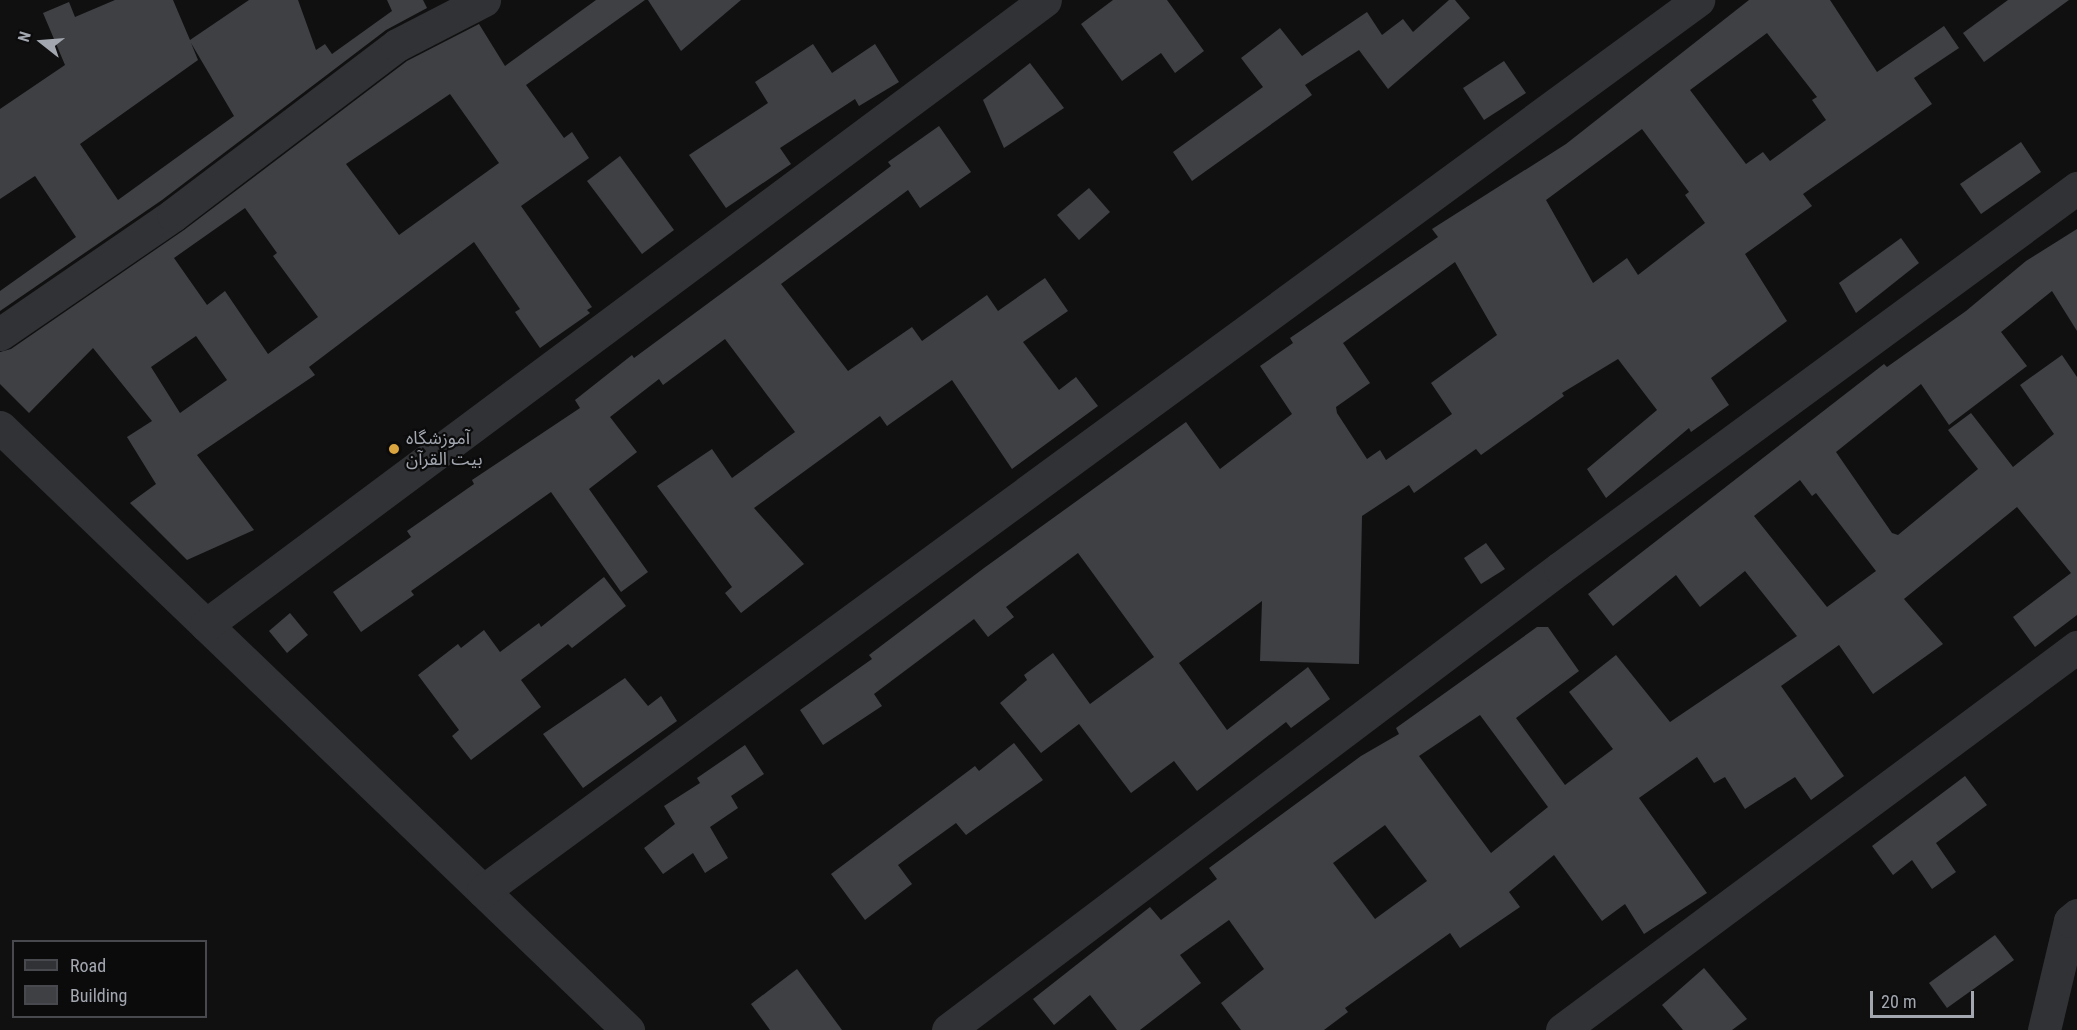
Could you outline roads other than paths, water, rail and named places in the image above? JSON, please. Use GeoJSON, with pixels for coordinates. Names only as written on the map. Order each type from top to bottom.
{"type":"FeatureCollection","features":[{"type":"Feature","properties":{"kind":"street"},"geometry":{"type":"LineString","coordinates":[[0,334],[172,215],[397,45],[484,0]]}},
{"type":"Feature","properties":{"kind":"street"},"geometry":{"type":"LineString","coordinates":[[206,625],[1045,0]]}},
{"type":"Feature","properties":{"kind":"street"},"geometry":{"type":"LineString","coordinates":[[483,891],[1698,0]]}},
{"type":"Feature","properties":{"kind":"street"},"geometry":{"type":"LineString","coordinates":[[948,1030],[1551,575],[2077,188]]}},
{"type":"Feature","properties":{"kind":"street"},"geometry":{"type":"LineString","coordinates":[[0,426],[628,1030]]}},
{"type":"Feature","properties":{"kind":"street"},"geometry":{"type":"LineString","coordinates":[[1562,1030],[2077,647]]}},
{"type":"Feature","properties":{"kind":"street"},"geometry":{"type":"LineString","coordinates":[[2044,1030],[2070,921],[2077,915]]}},
{"type":"Feature","properties":{"kind":"place","name":"آموزشگاه بیت القرآن"},"geometry":{"type":"Point","coordinates":[394,449]}}]}
